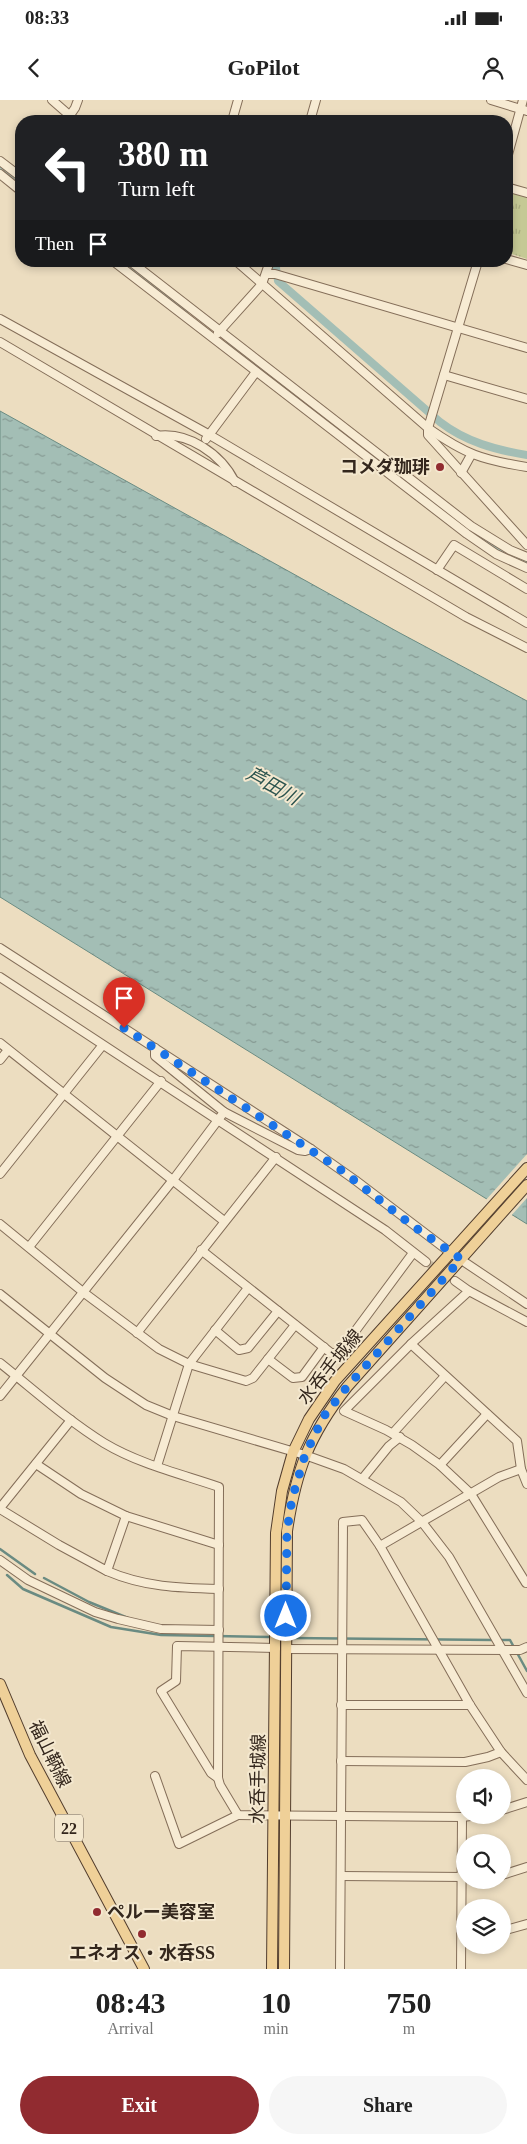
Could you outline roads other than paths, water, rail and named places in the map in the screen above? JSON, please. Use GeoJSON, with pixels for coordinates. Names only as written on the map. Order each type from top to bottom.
{"type":"FeatureCollection","features":[{"type":"Feature","properties":{"kind":"main road","name":"水呑手城線"},"geometry":{"type":"LineString","coordinates":[[284,1969],[285,1816],[281,1632],[276,1533],[282,1491],[293,1452],[309,1419],[335,1382],[527,1168]]}},
{"type":"Feature","properties":{"kind":"main road","name":"水呑手城線"},"geometry":{"type":"LineString","coordinates":[[281,1632],[287,1531],[292,1499],[305,1455],[324,1416],[347,1387],[527,1185]]}},
{"type":"Feature","properties":{"kind":"main road","name":"水呑手城線"},"geometry":{"type":"LineString","coordinates":[[272,1969],[274,1816],[281,1646]]}},
{"type":"Feature","properties":{"kind":"main road","name":"福山鞆線"},"geometry":{"type":"LineString","coordinates":[[0,1684],[30,1754],[144,1969]]}},
{"type":"Feature","properties":{"kind":"street"},"geometry":{"type":"LineString","coordinates":[[52,100],[66,115]]}},
{"type":"Feature","properties":{"kind":"street"},"geometry":{"type":"LineString","coordinates":[[73,115],[78,100]]}},
{"type":"Feature","properties":{"kind":"street"},"geometry":{"type":"LineString","coordinates":[[234,115],[238,100]]}},
{"type":"Feature","properties":{"kind":"street"},"geometry":{"type":"LineString","coordinates":[[312,115],[316,100]]}},
{"type":"Feature","properties":{"kind":"street"},"geometry":{"type":"LineString","coordinates":[[491,100],[524,110]]}},
{"type":"Feature","properties":{"kind":"street"},"geometry":{"type":"LineString","coordinates":[[513,142],[524,110],[523,100]]}},
{"type":"Feature","properties":{"kind":"street"},"geometry":{"type":"LineString","coordinates":[[0,161],[15,176]]}},
{"type":"Feature","properties":{"kind":"street"},"geometry":{"type":"LineString","coordinates":[[0,174],[15,177]]}},
{"type":"Feature","properties":{"kind":"street"},"geometry":{"type":"LineString","coordinates":[[513,189],[527,193]]}},
{"type":"Feature","properties":{"kind":"street"},"geometry":{"type":"LineString","coordinates":[[513,261],[527,265]]}},
{"type":"Feature","properties":{"kind":"street"},"geometry":{"type":"LineString","coordinates":[[121,267],[216,335],[471,526],[510,550],[527,557]]}},
{"type":"Feature","properties":{"kind":"street"},"geometry":{"type":"LineString","coordinates":[[137,267],[256,372],[467,534],[496,554],[527,568]]}},
{"type":"Feature","properties":{"kind":"street"},"geometry":{"type":"LineString","coordinates":[[243,267],[428,428],[471,455],[488,461],[527,468]]}},
{"type":"Feature","properties":{"kind":"street"},"geometry":{"type":"LineString","coordinates":[[216,335],[262,284],[269,267]]}},
{"type":"Feature","properties":{"kind":"street"},"geometry":{"type":"LineString","coordinates":[[476,267],[428,428],[428,436],[527,545]]}},
{"type":"Feature","properties":{"kind":"street"},"geometry":{"type":"LineString","coordinates":[[267,274],[275,274],[333,290],[527,348]]}},
{"type":"Feature","properties":{"kind":"street"},"geometry":{"type":"LineString","coordinates":[[0,319],[208,434],[527,623]]}},
{"type":"Feature","properties":{"kind":"street"},"geometry":{"type":"LineString","coordinates":[[0,342],[156,436],[466,617],[527,648]]}},
{"type":"Feature","properties":{"kind":"street"},"geometry":{"type":"LineString","coordinates":[[202,444],[256,372]]}},
{"type":"Feature","properties":{"kind":"street"},"geometry":{"type":"LineString","coordinates":[[444,375],[527,399]]}},
{"type":"Feature","properties":{"kind":"street"},"geometry":{"type":"LineString","coordinates":[[156,436],[165,434],[202,444],[231,474],[236,482]]}},
{"type":"Feature","properties":{"kind":"street"},"geometry":{"type":"LineString","coordinates":[[461,473],[471,455]]}},
{"type":"Feature","properties":{"kind":"street"},"geometry":{"type":"LineString","coordinates":[[437,570],[454,545],[527,589]]}},
{"type":"Feature","properties":{"kind":"street"},"geometry":{"type":"LineString","coordinates":[[509,640],[527,644]]}},
{"type":"Feature","properties":{"kind":"street"},"geometry":{"type":"LineString","coordinates":[[0,948],[356,1180],[413,1226],[527,1304]]}},
{"type":"Feature","properties":{"kind":"street"},"geometry":{"type":"LineString","coordinates":[[0,977],[102,1046],[161,1081],[386,1230],[412,1253],[426,1262]]}},
{"type":"Feature","properties":{"kind":"street"},"geometry":{"type":"LineString","coordinates":[[0,1043],[224,1221]]}},
{"type":"Feature","properties":{"kind":"street"},"geometry":{"type":"LineString","coordinates":[[0,1174],[102,1046]]}},
{"type":"Feature","properties":{"kind":"street"},"geometry":{"type":"LineString","coordinates":[[155,1048],[155,1056],[224,1112],[298,1150],[311,1150]]}},
{"type":"Feature","properties":{"kind":"street"},"geometry":{"type":"LineString","coordinates":[[0,1060],[8,1050]]}},
{"type":"Feature","properties":{"kind":"street"},"geometry":{"type":"LineString","coordinates":[[29,1247],[161,1081]]}},
{"type":"Feature","properties":{"kind":"street"},"geometry":{"type":"LineString","coordinates":[[0,1396],[224,1112]]}},
{"type":"Feature","properties":{"kind":"street"},"geometry":{"type":"LineString","coordinates":[[137,1332],[276,1157]]}},
{"type":"Feature","properties":{"kind":"street"},"geometry":{"type":"LineString","coordinates":[[0,1224],[83,1292],[159,1349],[189,1364],[246,1381],[253,1378],[295,1325]]}},
{"type":"Feature","properties":{"kind":"street"},"geometry":{"type":"LineString","coordinates":[[201,1250],[330,1353],[339,1353],[412,1253]]}},
{"type":"Feature","properties":{"kind":"street"},"geometry":{"type":"LineString","coordinates":[[455,1281],[527,1322]]}},
{"type":"Feature","properties":{"kind":"street"},"geometry":{"type":"LineString","coordinates":[[157,1466],[189,1364],[248,1288]]}},
{"type":"Feature","properties":{"kind":"street"},"geometry":{"type":"LineString","coordinates":[[469,1290],[411,1344],[344,1411],[397,1435],[440,1465],[471,1494],[527,1584]]}},
{"type":"Feature","properties":{"kind":"street"},"geometry":{"type":"LineString","coordinates":[[0,1294],[105,1378],[146,1405],[173,1416],[305,1455],[344,1469],[363,1478],[401,1502],[422,1522],[449,1557],[503,1648],[527,1693]]}},
{"type":"Feature","properties":{"kind":"street"},"geometry":{"type":"LineString","coordinates":[[215,1330],[240,1350],[248,1348],[278,1311]]}},
{"type":"Feature","properties":{"kind":"street"},"geometry":{"type":"LineString","coordinates":[[411,1344],[517,1441],[521,1469],[527,1484]]}},
{"type":"Feature","properties":{"kind":"street"},"geometry":{"type":"LineString","coordinates":[[268,1359],[293,1378],[302,1377],[324,1347]]}},
{"type":"Feature","properties":{"kind":"street"},"geometry":{"type":"LineString","coordinates":[[0,1363],[71,1420],[105,1443],[136,1459],[219,1487],[218,1778],[220,1785],[238,1815]]}},
{"type":"Feature","properties":{"kind":"street"},"geometry":{"type":"LineString","coordinates":[[363,1478],[445,1376]]}},
{"type":"Feature","properties":{"kind":"street"},"geometry":{"type":"LineString","coordinates":[[440,1465],[487,1414]]}},
{"type":"Feature","properties":{"kind":"street"},"geometry":{"type":"LineString","coordinates":[[71,1420],[0,1509],[59,1545],[124,1578],[171,1588],[219,1589]]}},
{"type":"Feature","properties":{"kind":"street"},"geometry":{"type":"LineString","coordinates":[[36,1464],[82,1494],[126,1516],[219,1545]]}},
{"type":"Feature","properties":{"kind":"street"},"geometry":{"type":"LineString","coordinates":[[380,1546],[499,1477],[521,1469]]}},
{"type":"Feature","properties":{"kind":"street"},"geometry":{"type":"LineString","coordinates":[[107,1571],[126,1516]]}},
{"type":"Feature","properties":{"kind":"street"},"geometry":{"type":"LineString","coordinates":[[340,1969],[343,1522],[362,1520],[380,1546],[470,1705],[501,1752],[527,1780]]}},
{"type":"Feature","properties":{"kind":"street"},"geometry":{"type":"LineString","coordinates":[[0,1560],[28,1580],[95,1612],[161,1629],[219,1631]]}},
{"type":"Feature","properties":{"kind":"street"},"geometry":{"type":"LineString","coordinates":[[218,1778],[211,1773],[161,1691],[176,1681],[177,1646],[219,1644],[281,1646],[342,1642],[435,1642],[524,1648]]}},
{"type":"Feature","properties":{"kind":"street"},"geometry":{"type":"LineString","coordinates":[[341,1705],[470,1705]]}},
{"type":"Feature","properties":{"kind":"street"},"geometry":{"type":"LineString","coordinates":[[341,1761],[465,1762],[501,1752]]}},
{"type":"Feature","properties":{"kind":"street"},"geometry":{"type":"LineString","coordinates":[[155,1776],[179,1844],[238,1815],[456,1817]]}},
{"type":"Feature","properties":{"kind":"street"},"geometry":{"type":"LineString","coordinates":[[511,1807],[527,1802]]}},
{"type":"Feature","properties":{"kind":"street"},"geometry":{"type":"LineString","coordinates":[[511,1871],[527,1867]]}},
{"type":"Feature","properties":{"kind":"street"},"geometry":{"type":"LineString","coordinates":[[341,1876],[456,1877]]}},
{"type":"Feature","properties":{"kind":"street"},"geometry":{"type":"LineString","coordinates":[[511,1928],[527,1924]]}},
{"type":"Feature","properties":{"kind":"street"},"geometry":{"type":"LineString","coordinates":[[461,1969],[462,1954]]}},
{"type":"Feature","properties":{"kind":"water","name":"芦田川"},"geometry":{"type":"Polygon","coordinates":[[[0,411],[398,632],[527,701],[527,1224],[0,897],[0,411]]]}},
{"type":"Feature","properties":{"kind":"waterway"},"geometry":{"type":"LineString","coordinates":[[0,168],[15,179]]}},
{"type":"Feature","properties":{"kind":"waterway"},"geometry":{"type":"LineString","coordinates":[[128,267],[184,311]]}},
{"type":"Feature","properties":{"kind":"waterway"},"geometry":{"type":"LineString","coordinates":[[276,267],[278,281],[440,422],[471,440],[504,451],[527,455]]}},
{"type":"Feature","properties":{"kind":"waterway"},"geometry":{"type":"LineString","coordinates":[[228,345],[437,506]]}},
{"type":"Feature","properties":{"kind":"waterway"},"geometry":{"type":"LineString","coordinates":[[448,515],[497,550],[527,564]]}},
{"type":"Feature","properties":{"kind":"waterway"},"geometry":{"type":"LineString","coordinates":[[0,1549],[35,1574]]}},
{"type":"Feature","properties":{"kind":"waterway"},"geometry":{"type":"LineString","coordinates":[[7,1575],[23,1589],[111,1627],[161,1635],[272,1637]]}},
{"type":"Feature","properties":{"kind":"waterway"},"geometry":{"type":"LineString","coordinates":[[44,1578],[89,1602],[128,1618]]}},
{"type":"Feature","properties":{"kind":"waterway"},"geometry":{"type":"LineString","coordinates":[[290,1638],[494,1640]]}},
{"type":"Feature","properties":{"kind":"waterway"},"geometry":{"type":"LineString","coordinates":[[500,1640],[510,1640],[527,1671]]}},
{"type":"Feature","properties":{"kind":"tunnel"},"geometry":{"type":"LineString","coordinates":[[426,1262],[455,1281]]}},
{"type":"Feature","properties":{"kind":"place","name":"コメダ珈琲"},"geometry":{"type":"Point","coordinates":[440,467]}},
{"type":"Feature","properties":{"kind":"place","name":"ペルー美容室"},"geometry":{"type":"Point","coordinates":[97,1912]}},
{"type":"Feature","properties":{"kind":"place","name":"エネオス・水呑SS"},"geometry":{"type":"Point","coordinates":[142,1934]}}]}
